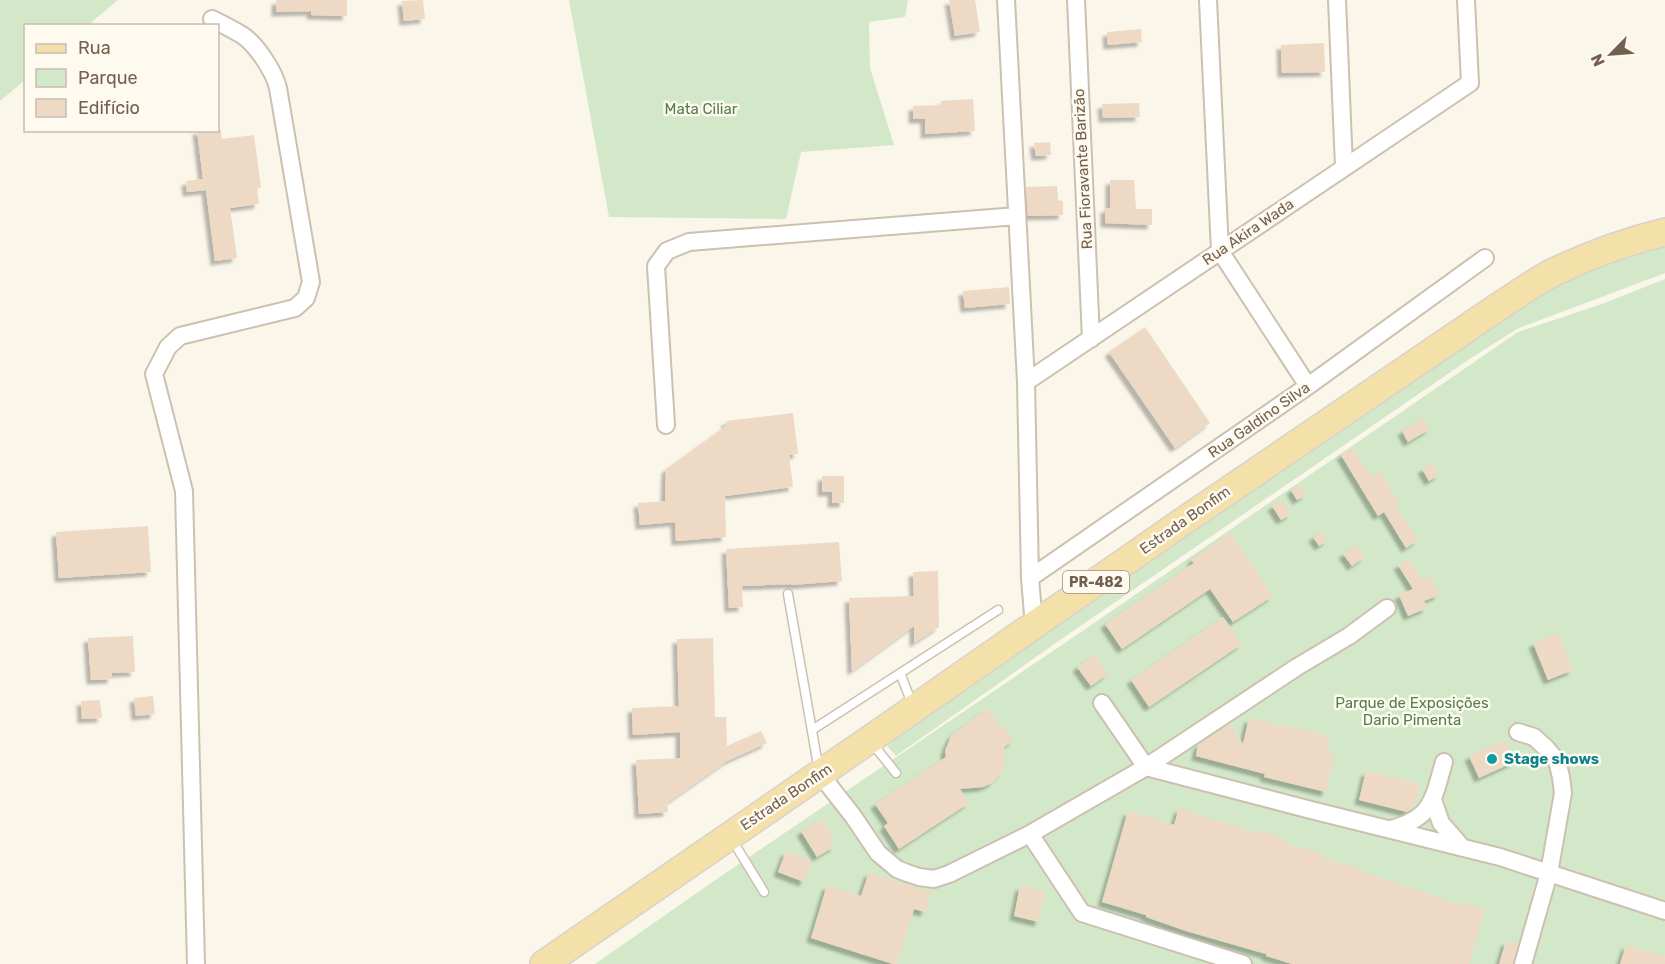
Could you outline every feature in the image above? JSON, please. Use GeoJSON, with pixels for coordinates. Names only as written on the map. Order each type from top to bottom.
{"type":"FeatureCollection","features":[{"type":"Feature","properties":{"kind":"main road","name":"Estrada Bonfim"},"geometry":{"type":"LineString","coordinates":[[544,964],[1301,440],[1530,286],[1603,250],[1665,232]]}},
{"type":"Feature","properties":{"kind":"street"},"geometry":{"type":"LineString","coordinates":[[1006,0],[1026,382],[1030,578],[1034,626]]}},
{"type":"Feature","properties":{"kind":"street","name":"Rua Fioravante Barizão"},"geometry":{"type":"LineString","coordinates":[[1076,0],[1091,339]]}},
{"type":"Feature","properties":{"kind":"street"},"geometry":{"type":"LineString","coordinates":[[1208,0],[1220,252],[1308,386]]}},
{"type":"Feature","properties":{"kind":"street"},"geometry":{"type":"LineString","coordinates":[[1336,0],[1344,167]]}},
{"type":"Feature","properties":{"kind":"street","name":"Rua Akira Wada"},"geometry":{"type":"LineString","coordinates":[[1026,382],[1470,82],[1466,0]]}},
{"type":"Feature","properties":{"kind":"street"},"geometry":{"type":"LineString","coordinates":[[196,964],[184,491],[154,374],[168,347],[180,336],[295,308],[306,298],[311,282],[275,76],[243,35],[212,19]]}},
{"type":"Feature","properties":{"kind":"street"},"geometry":{"type":"LineString","coordinates":[[666,424],[656,266],[667,251],[689,242],[1017,216]]}},
{"type":"Feature","properties":{"kind":"street","name":"Rua Galdino Silva"},"geometry":{"type":"LineString","coordinates":[[1030,578],[1308,386],[1485,258]]}},
{"type":"Feature","properties":{"kind":"street"},"geometry":{"type":"LineString","coordinates":[[820,774],[878,853],[897,869],[919,878],[934,879],[949,874],[1030,834],[1146,767],[1362,628],[1387,609]]}},
{"type":"Feature","properties":{"kind":"street"},"geometry":{"type":"LineString","coordinates":[[1102,703],[1146,767],[1500,857],[1665,911]]}},
{"type":"Feature","properties":{"kind":"street"},"geometry":{"type":"LineString","coordinates":[[1518,732],[1534,737],[1557,761],[1562,777],[1563,793],[1549,873],[1523,964]]}},
{"type":"Feature","properties":{"kind":"street"},"geometry":{"type":"LineString","coordinates":[[1390,830],[1407,825],[1421,817],[1433,800],[1444,762]]}},
{"type":"Feature","properties":{"kind":"street"},"geometry":{"type":"LineString","coordinates":[[1433,800],[1441,823],[1462,848]]}},
{"type":"Feature","properties":{"kind":"street"},"geometry":{"type":"LineString","coordinates":[[1030,834],[1082,914],[1243,964]]}},
{"type":"Feature","properties":{"kind":"lane"},"geometry":{"type":"LineString","coordinates":[[788,594],[820,774]]}},
{"type":"Feature","properties":{"kind":"lane"},"geometry":{"type":"LineString","coordinates":[[812,730],[998,610]]}},
{"type":"Feature","properties":{"kind":"lane"},"geometry":{"type":"LineString","coordinates":[[900,673],[914,710]]}},
{"type":"Feature","properties":{"kind":"lane"},"geometry":{"type":"LineString","coordinates":[[870,740],[896,773]]}},
{"type":"Feature","properties":{"kind":"lane"},"geometry":{"type":"LineString","coordinates":[[730,835],[764,892]]}},
{"type":"Feature","properties":{"kind":"green space"},"geometry":{"type":"Polygon","coordinates":[[[0,0],[118,0],[89,24],[24,24],[24,81],[0,101],[0,0]]]}},
{"type":"Feature","properties":{"kind":"green space","name":"Mata Ciliar"},"geometry":{"type":"Polygon","coordinates":[[[569,0],[908,0],[905,17],[869,22],[870,68],[894,145],[801,152],[786,219],[609,217],[569,0]]]}},
{"type":"Feature","properties":{"kind":"green space"},"geometry":{"type":"Polygon","coordinates":[[[1665,239],[1665,273],[1517,329],[1471,358],[1060,640],[896,756],[887,746],[906,730],[907,725],[1556,279],[1665,239]]]}},
{"type":"Feature","properties":{"kind":"green space","name":"Parque de Exposições Dario Pimenta"},"geometry":{"type":"Polygon","coordinates":[[[1665,279],[1665,964],[595,964],[1518,332],[1602,304],[1665,279]]]}},
{"type":"Feature","properties":{"kind":"building"},"geometry":{"type":"Polygon","coordinates":[[[276,0],[347,0],[347,16],[311,15],[311,11],[276,12],[276,0]]]}},
{"type":"Feature","properties":{"kind":"building"},"geometry":{"type":"Polygon","coordinates":[[[423,0],[425,19],[404,21],[402,1],[423,0]]]}},
{"type":"Feature","properties":{"kind":"building"},"geometry":{"type":"Polygon","coordinates":[[[949,0],[975,0],[980,32],[955,36],[949,0]]]}},
{"type":"Feature","properties":{"kind":"building"},"geometry":{"type":"Polygon","coordinates":[[[1141,29],[1142,42],[1108,45],[1107,32],[1141,29]]]}},
{"type":"Feature","properties":{"kind":"building"},"geometry":{"type":"Polygon","coordinates":[[[1324,43],[1325,72],[1282,73],[1281,45],[1324,43]]]}},
{"type":"Feature","properties":{"kind":"building"},"geometry":{"type":"Polygon","coordinates":[[[973,99],[975,131],[925,134],[925,119],[913,119],[913,106],[941,105],[941,101],[973,99]]]}},
{"type":"Feature","properties":{"kind":"building"},"geometry":{"type":"Polygon","coordinates":[[[1139,103],[1140,117],[1103,118],[1102,104],[1139,103]]]}},
{"type":"Feature","properties":{"kind":"building"},"geometry":{"type":"Polygon","coordinates":[[[221,130],[222,139],[254,135],[261,188],[257,188],[259,204],[230,208],[237,258],[215,261],[206,190],[187,192],[186,181],[203,179],[197,132],[219,132],[221,130]]]}},
{"type":"Feature","properties":{"kind":"building"},"geometry":{"type":"Polygon","coordinates":[[[1050,142],[1051,155],[1036,156],[1034,143],[1050,142]]]}},
{"type":"Feature","properties":{"kind":"building"},"geometry":{"type":"Polygon","coordinates":[[[1110,180],[1134,180],[1136,209],[1152,209],[1152,225],[1105,223],[1105,208],[1110,208],[1110,180]]]}},
{"type":"Feature","properties":{"kind":"building"},"geometry":{"type":"Polygon","coordinates":[[[1057,186],[1058,200],[1063,201],[1063,215],[1028,216],[1026,187],[1057,186]]]}},
{"type":"Feature","properties":{"kind":"building"},"geometry":{"type":"Polygon","coordinates":[[[1009,287],[1010,304],[965,308],[963,291],[1009,287]]]}},
{"type":"Feature","properties":{"kind":"building"},"geometry":{"type":"Polygon","coordinates":[[[1145,327],[1210,423],[1175,448],[1109,352],[1145,327]]]}},
{"type":"Feature","properties":{"kind":"building"},"geometry":{"type":"Polygon","coordinates":[[[793,413],[798,454],[789,455],[793,487],[725,496],[726,537],[676,541],[675,522],[640,525],[638,503],[665,501],[666,469],[726,426],[726,421],[793,413]]]}},
{"type":"Feature","properties":{"kind":"building"},"geometry":{"type":"Polygon","coordinates":[[[1423,418],[1430,429],[1408,442],[1402,431],[1423,418]]]}},
{"type":"Feature","properties":{"kind":"building"},"geometry":{"type":"Polygon","coordinates":[[[1352,448],[1372,477],[1380,472],[1399,503],[1395,505],[1418,540],[1406,548],[1384,512],[1378,516],[1341,455],[1352,448]]]}},
{"type":"Feature","properties":{"kind":"building"},"geometry":{"type":"Polygon","coordinates":[[[1433,463],[1439,475],[1429,481],[1422,469],[1433,463]]]}},
{"type":"Feature","properties":{"kind":"building"},"geometry":{"type":"Polygon","coordinates":[[[822,476],[844,476],[844,503],[832,503],[832,492],[822,492],[822,476]]]}},
{"type":"Feature","properties":{"kind":"building"},"geometry":{"type":"Polygon","coordinates":[[[1300,484],[1306,495],[1297,500],[1291,490],[1300,484]]]}},
{"type":"Feature","properties":{"kind":"building"},"geometry":{"type":"Polygon","coordinates":[[[1282,500],[1291,514],[1281,520],[1272,506],[1282,500]]]}},
{"type":"Feature","properties":{"kind":"building"},"geometry":{"type":"Polygon","coordinates":[[[148,526],[151,572],[59,578],[56,532],[148,526]]]}},
{"type":"Feature","properties":{"kind":"building"},"geometry":{"type":"Polygon","coordinates":[[[1322,531],[1328,540],[1319,546],[1313,537],[1322,531]]]}},
{"type":"Feature","properties":{"kind":"building"},"geometry":{"type":"Polygon","coordinates":[[[1231,533],[1273,596],[1233,622],[1210,589],[1122,649],[1105,624],[1194,563],[1191,560],[1231,533]]]}},
{"type":"Feature","properties":{"kind":"building"},"geometry":{"type":"Polygon","coordinates":[[[839,542],[842,581],[742,586],[743,607],[729,608],[726,549],[839,542]]]}},
{"type":"Feature","properties":{"kind":"building"},"geometry":{"type":"Polygon","coordinates":[[[1357,545],[1365,557],[1352,566],[1343,554],[1357,545]]]}},
{"type":"Feature","properties":{"kind":"building"},"geometry":{"type":"Polygon","coordinates":[[[1409,559],[1422,580],[1431,576],[1439,595],[1424,601],[1427,608],[1408,616],[1399,595],[1413,589],[1398,565],[1409,559]]]}},
{"type":"Feature","properties":{"kind":"building"},"geometry":{"type":"Polygon","coordinates":[[[938,571],[939,627],[914,643],[914,626],[852,671],[849,598],[914,596],[913,572],[938,571]]]}},
{"type":"Feature","properties":{"kind":"building"},"geometry":{"type":"Polygon","coordinates":[[[1223,617],[1242,644],[1149,707],[1131,680],[1223,617]]]}},
{"type":"Feature","properties":{"kind":"building"},"geometry":{"type":"Polygon","coordinates":[[[1558,633],[1573,670],[1548,680],[1533,643],[1558,633]]]}},
{"type":"Feature","properties":{"kind":"building"},"geometry":{"type":"Polygon","coordinates":[[[133,636],[135,672],[112,673],[112,679],[91,680],[88,638],[133,636]]]}},
{"type":"Feature","properties":{"kind":"building"},"geometry":{"type":"Polygon","coordinates":[[[713,638],[715,717],[726,717],[727,746],[761,731],[767,743],[727,761],[667,803],[668,812],[639,814],[636,760],[680,758],[680,732],[633,735],[632,708],[679,706],[677,639],[713,638]]]}},
{"type":"Feature","properties":{"kind":"building"},"geometry":{"type":"Polygon","coordinates":[[[1095,654],[1108,674],[1091,686],[1077,667],[1095,654]]]}},
{"type":"Feature","properties":{"kind":"building"},"geometry":{"type":"Polygon","coordinates":[[[153,696],[155,714],[136,716],[134,698],[153,696]]]}},
{"type":"Feature","properties":{"kind":"building"},"geometry":{"type":"Polygon","coordinates":[[[100,700],[102,718],[82,719],[81,701],[100,700]]]}},
{"type":"Feature","properties":{"kind":"building"},"geometry":{"type":"Polygon","coordinates":[[[988,708],[1001,728],[1004,726],[1014,740],[1004,747],[1005,763],[1002,771],[992,783],[983,787],[960,789],[969,803],[899,849],[884,826],[888,823],[875,804],[946,757],[945,751],[951,736],[988,708]]]}},
{"type":"Feature","properties":{"kind":"building"},"geometry":{"type":"Polygon","coordinates":[[[1249,718],[1330,736],[1327,752],[1334,754],[1326,792],[1264,777],[1265,774],[1196,756],[1198,745],[1230,724],[1243,744],[1249,718]]]}},
{"type":"Feature","properties":{"kind":"building","name":"Stage shows"},"geometry":{"type":"Polygon","coordinates":[[[1505,740],[1514,762],[1479,778],[1469,756],[1505,740]]]}},
{"type":"Feature","properties":{"kind":"building"},"geometry":{"type":"Polygon","coordinates":[[[1366,771],[1420,784],[1414,806],[1407,812],[1359,800],[1366,771]]]}},
{"type":"Feature","properties":{"kind":"building"},"geometry":{"type":"Polygon","coordinates":[[[1179,808],[1257,833],[1258,830],[1284,838],[1283,842],[1324,854],[1323,858],[1364,870],[1363,872],[1460,905],[1461,902],[1485,909],[1469,964],[1292,964],[1102,902],[1128,811],[1174,825],[1179,808]]]}},
{"type":"Feature","properties":{"kind":"building"},"geometry":{"type":"Polygon","coordinates":[[[822,819],[833,836],[829,838],[835,846],[817,857],[801,831],[822,819]]]}},
{"type":"Feature","properties":{"kind":"building"},"geometry":{"type":"Polygon","coordinates":[[[786,851],[811,861],[804,882],[778,872],[786,851]]]}},
{"type":"Feature","properties":{"kind":"building"},"geometry":{"type":"Polygon","coordinates":[[[869,872],[931,893],[925,912],[914,909],[897,964],[811,938],[827,885],[861,896],[869,872]]]}},
{"type":"Feature","properties":{"kind":"building"},"geometry":{"type":"Polygon","coordinates":[[[1020,886],[1045,891],[1039,922],[1014,916],[1020,886]]]}},
{"type":"Feature","properties":{"kind":"building"},"geometry":{"type":"Polygon","coordinates":[[[1506,941],[1518,944],[1513,964],[1499,964],[1506,941]]]}},
{"type":"Feature","properties":{"kind":"building"},"geometry":{"type":"Polygon","coordinates":[[[1626,945],[1665,957],[1665,964],[1620,964],[1626,945]]]}},
{"type":"Feature","properties":{"kind":"place","name":"Stage shows"},"geometry":{"type":"Point","coordinates":[1492,759]}}]}
